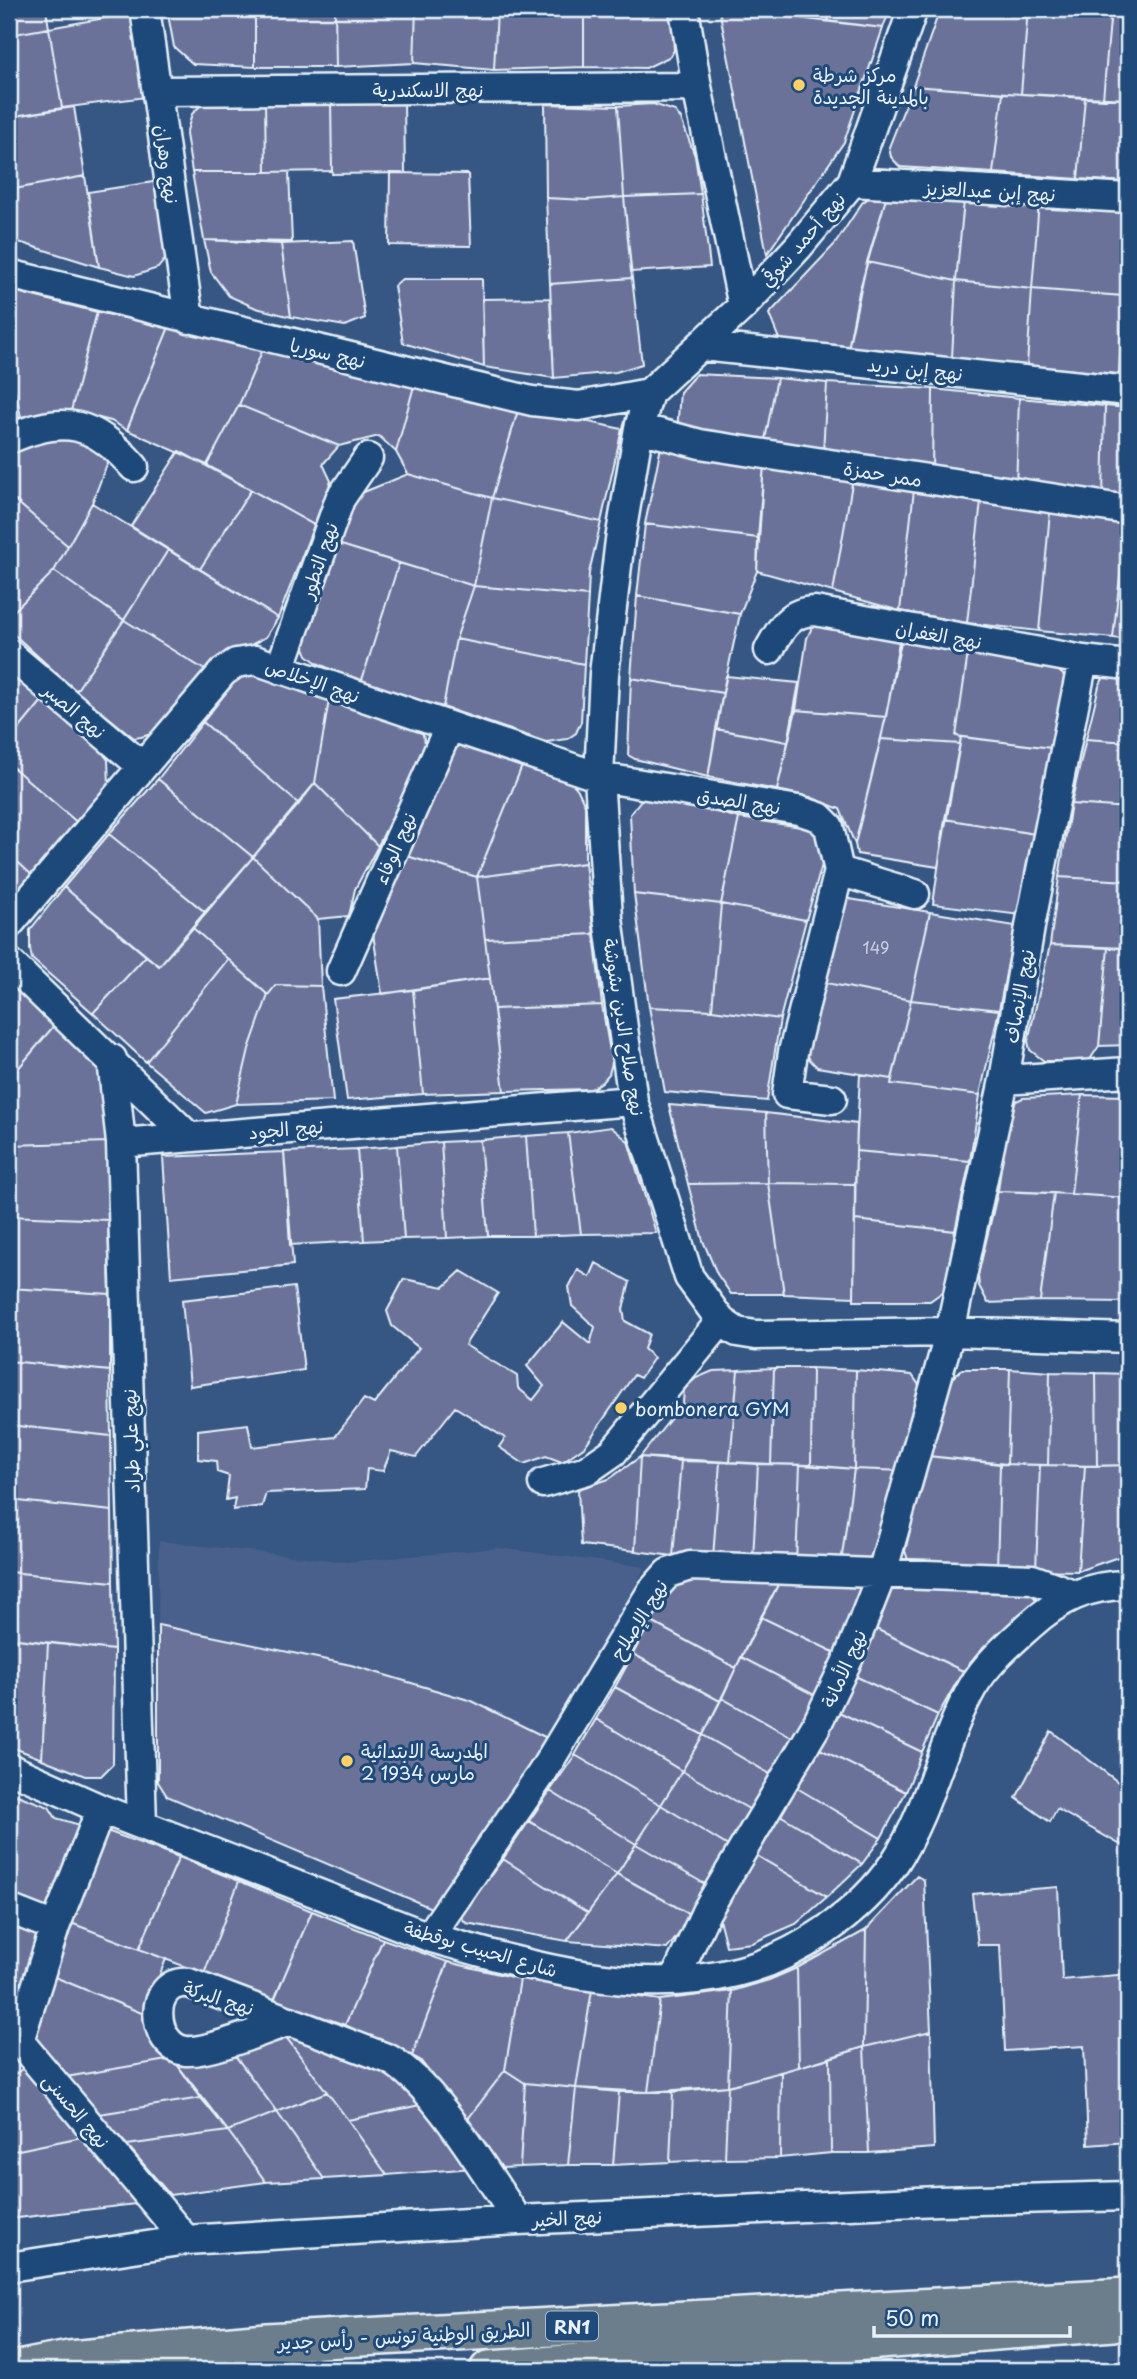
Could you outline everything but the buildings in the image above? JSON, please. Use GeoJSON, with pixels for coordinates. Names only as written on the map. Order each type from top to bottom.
{"type":"FeatureCollection","features":[{"type":"Feature","properties":{"kind":"main road","name":"الطريق الوطنية تونس - رأس جدير"},"geometry":{"type":"LineString","coordinates":[[17,2370],[69,2360],[266,2342],[1128,2297]]}},
{"type":"Feature","properties":{"kind":"main road","name":"الطريق الوطنية تونس - رأس جدير"},"geometry":{"type":"LineString","coordinates":[[489,2370],[1128,2321]]}},
{"type":"Feature","properties":{"kind":"street","name":"نهج وهران"},"geometry":{"type":"LineString","coordinates":[[145,9],[189,320]]}},
{"type":"Feature","properties":{"kind":"street"},"geometry":{"type":"LineString","coordinates":[[684,9],[697,88],[743,306]]}},
{"type":"Feature","properties":{"kind":"street","name":"نهج أحمد شوقي"},"geometry":{"type":"LineString","coordinates":[[649,393],[743,306],[798,247],[852,182],[912,9]]}},
{"type":"Feature","properties":{"kind":"street","name":"نهج الاسكندرية"},"geometry":{"type":"LineString","coordinates":[[158,91],[697,88]]}},
{"type":"Feature","properties":{"kind":"street","name":"نهج إبن عبدالعزيز"},"geometry":{"type":"LineString","coordinates":[[852,182],[1128,198]]}},
{"type":"Feature","properties":{"kind":"street","name":"نهج سوريا"},"geometry":{"type":"LineString","coordinates":[[9,274],[189,320],[532,401],[579,405],[649,393]]}},
{"type":"Feature","properties":{"kind":"street","name":"نهج إبن دريد"},"geometry":{"type":"LineString","coordinates":[[702,346],[1128,391]]}},
{"type":"Feature","properties":{"kind":"street","name":"نهج صلاح الدين بشوشة"},"geometry":{"type":"LineString","coordinates":[[649,393],[639,428],[610,606],[599,777],[608,918],[634,1101],[690,1277],[721,1321]]}},
{"type":"Feature","properties":{"kind":"street"},"geometry":{"type":"LineString","coordinates":[[9,439],[55,425],[88,429],[112,443],[134,467]]}},
{"type":"Feature","properties":{"kind":"street","name":"ممر حمزة"},"geometry":{"type":"LineString","coordinates":[[639,428],[700,444],[1128,510]]}},
{"type":"Feature","properties":{"kind":"street","name":"نهج التطور"},"geometry":{"type":"LineString","coordinates":[[280,668],[340,499],[368,458]]}},
{"type":"Feature","properties":{"kind":"street","name":"نهج الغفران"},"geometry":{"type":"LineString","coordinates":[[769,650],[789,620],[802,612],[815,611],[1083,660],[1128,665]]}},
{"type":"Feature","properties":{"kind":"street","name":"نهج الصبر"},"geometry":{"type":"LineString","coordinates":[[9,654],[142,766]]}},
{"type":"Feature","properties":{"kind":"street","name":"نهج الإخلاص"},"geometry":{"type":"LineString","coordinates":[[9,924],[229,666],[249,659],[599,777]]}},
{"type":"Feature","properties":{"kind":"street","name":"نهج الإنصاف"},"geometry":{"type":"LineString","coordinates":[[950,1332],[1004,1080],[1031,921],[1083,660]]}},
{"type":"Feature","properties":{"kind":"street","name":"نهج الوفاء"},"geometry":{"type":"LineString","coordinates":[[341,971],[449,727]]}},
{"type":"Feature","properties":{"kind":"street","name":"نهج الصدق"},"geometry":{"type":"LineString","coordinates":[[599,777],[812,814],[825,822],[832,834],[839,871],[793,1052],[787,1094],[832,1099]]}},
{"type":"Feature","properties":{"kind":"street"},"geometry":{"type":"LineString","coordinates":[[839,871],[915,894]]}},
{"type":"Feature","properties":{"kind":"street"},"geometry":{"type":"LineString","coordinates":[[9,962],[189,1136]]}},
{"type":"Feature","properties":{"kind":"street","name":"نهج علي طراد"},"geometry":{"type":"LineString","coordinates":[[112,1059],[121,1143],[142,1824]]}},
{"type":"Feature","properties":{"kind":"street"},"geometry":{"type":"LineString","coordinates":[[1004,1080],[1128,1072]]}},
{"type":"Feature","properties":{"kind":"street","name":"نهج الجود"},"geometry":{"type":"LineString","coordinates":[[121,1143],[634,1101]]}},
{"type":"Feature","properties":{"kind":"street"},"geometry":{"type":"LineString","coordinates":[[543,1483],[587,1470],[612,1452],[721,1321],[737,1332],[774,1336],[950,1332],[1128,1338]]}},
{"type":"Feature","properties":{"kind":"street","name":"نهج الأمانة"},"geometry":{"type":"LineString","coordinates":[[675,1979],[706,1912],[778,1793],[834,1691],[882,1573],[950,1332]]}},
{"type":"Feature","properties":{"kind":"street","name":"نهج الإصلاح"},"geometry":{"type":"LineString","coordinates":[[429,1937],[493,1848],[585,1706],[652,1591],[668,1573],[690,1566],[1032,1579],[1073,1594]]}},
{"type":"Feature","properties":{"kind":"street","name":"شارع الحبيب بوقطفة"},"geometry":{"type":"LineString","coordinates":[[9,1768],[101,1809],[429,1937],[565,1972],[637,1980],[736,1973],[765,1962],[835,1922],[873,1889],[895,1863],[972,1689],[989,1665],[1014,1639],[1040,1616],[1073,1594],[1095,1587],[1128,1585]]}},
{"type":"Feature","properties":{"kind":"street","name":"نهج الحسنى"},"geometry":{"type":"LineString","coordinates":[[101,1809],[55,1927],[14,2052],[186,2240]]}},
{"type":"Feature","properties":{"kind":"street"},"geometry":{"type":"LineString","coordinates":[[9,1909],[55,1927]]}},
{"type":"Feature","properties":{"kind":"street"},"geometry":{"type":"LineString","coordinates":[[290,2021],[389,2059],[413,2074],[518,2220]]}},
{"type":"Feature","properties":{"kind":"street","name":"نهج الخير"},"geometry":{"type":"LineString","coordinates":[[9,2267],[186,2240],[518,2220],[939,2201],[1128,2196]]}},
{"type":"Feature","properties":{"kind":"shaded area"},"geometry":{"type":"Polygon","coordinates":[[[159,1541],[348,1562],[498,1548],[645,1567],[551,1740],[472,1701],[351,1665],[158,1625],[159,1541]]]}},
{"type":"Feature","properties":{"kind":"place","name":"مركز شرطة بالمدينة الجديدة"},"geometry":{"type":"Point","coordinates":[799,85]}},
{"type":"Feature","properties":{"kind":"place","name":"bombonera GYM"},"geometry":{"type":"Point","coordinates":[621,1408]}},
{"type":"Feature","properties":{"kind":"place","name":"المدرسة الابتدائية 2 مارس 1934"},"geometry":{"type":"Point","coordinates":[347,1761]}}]}
